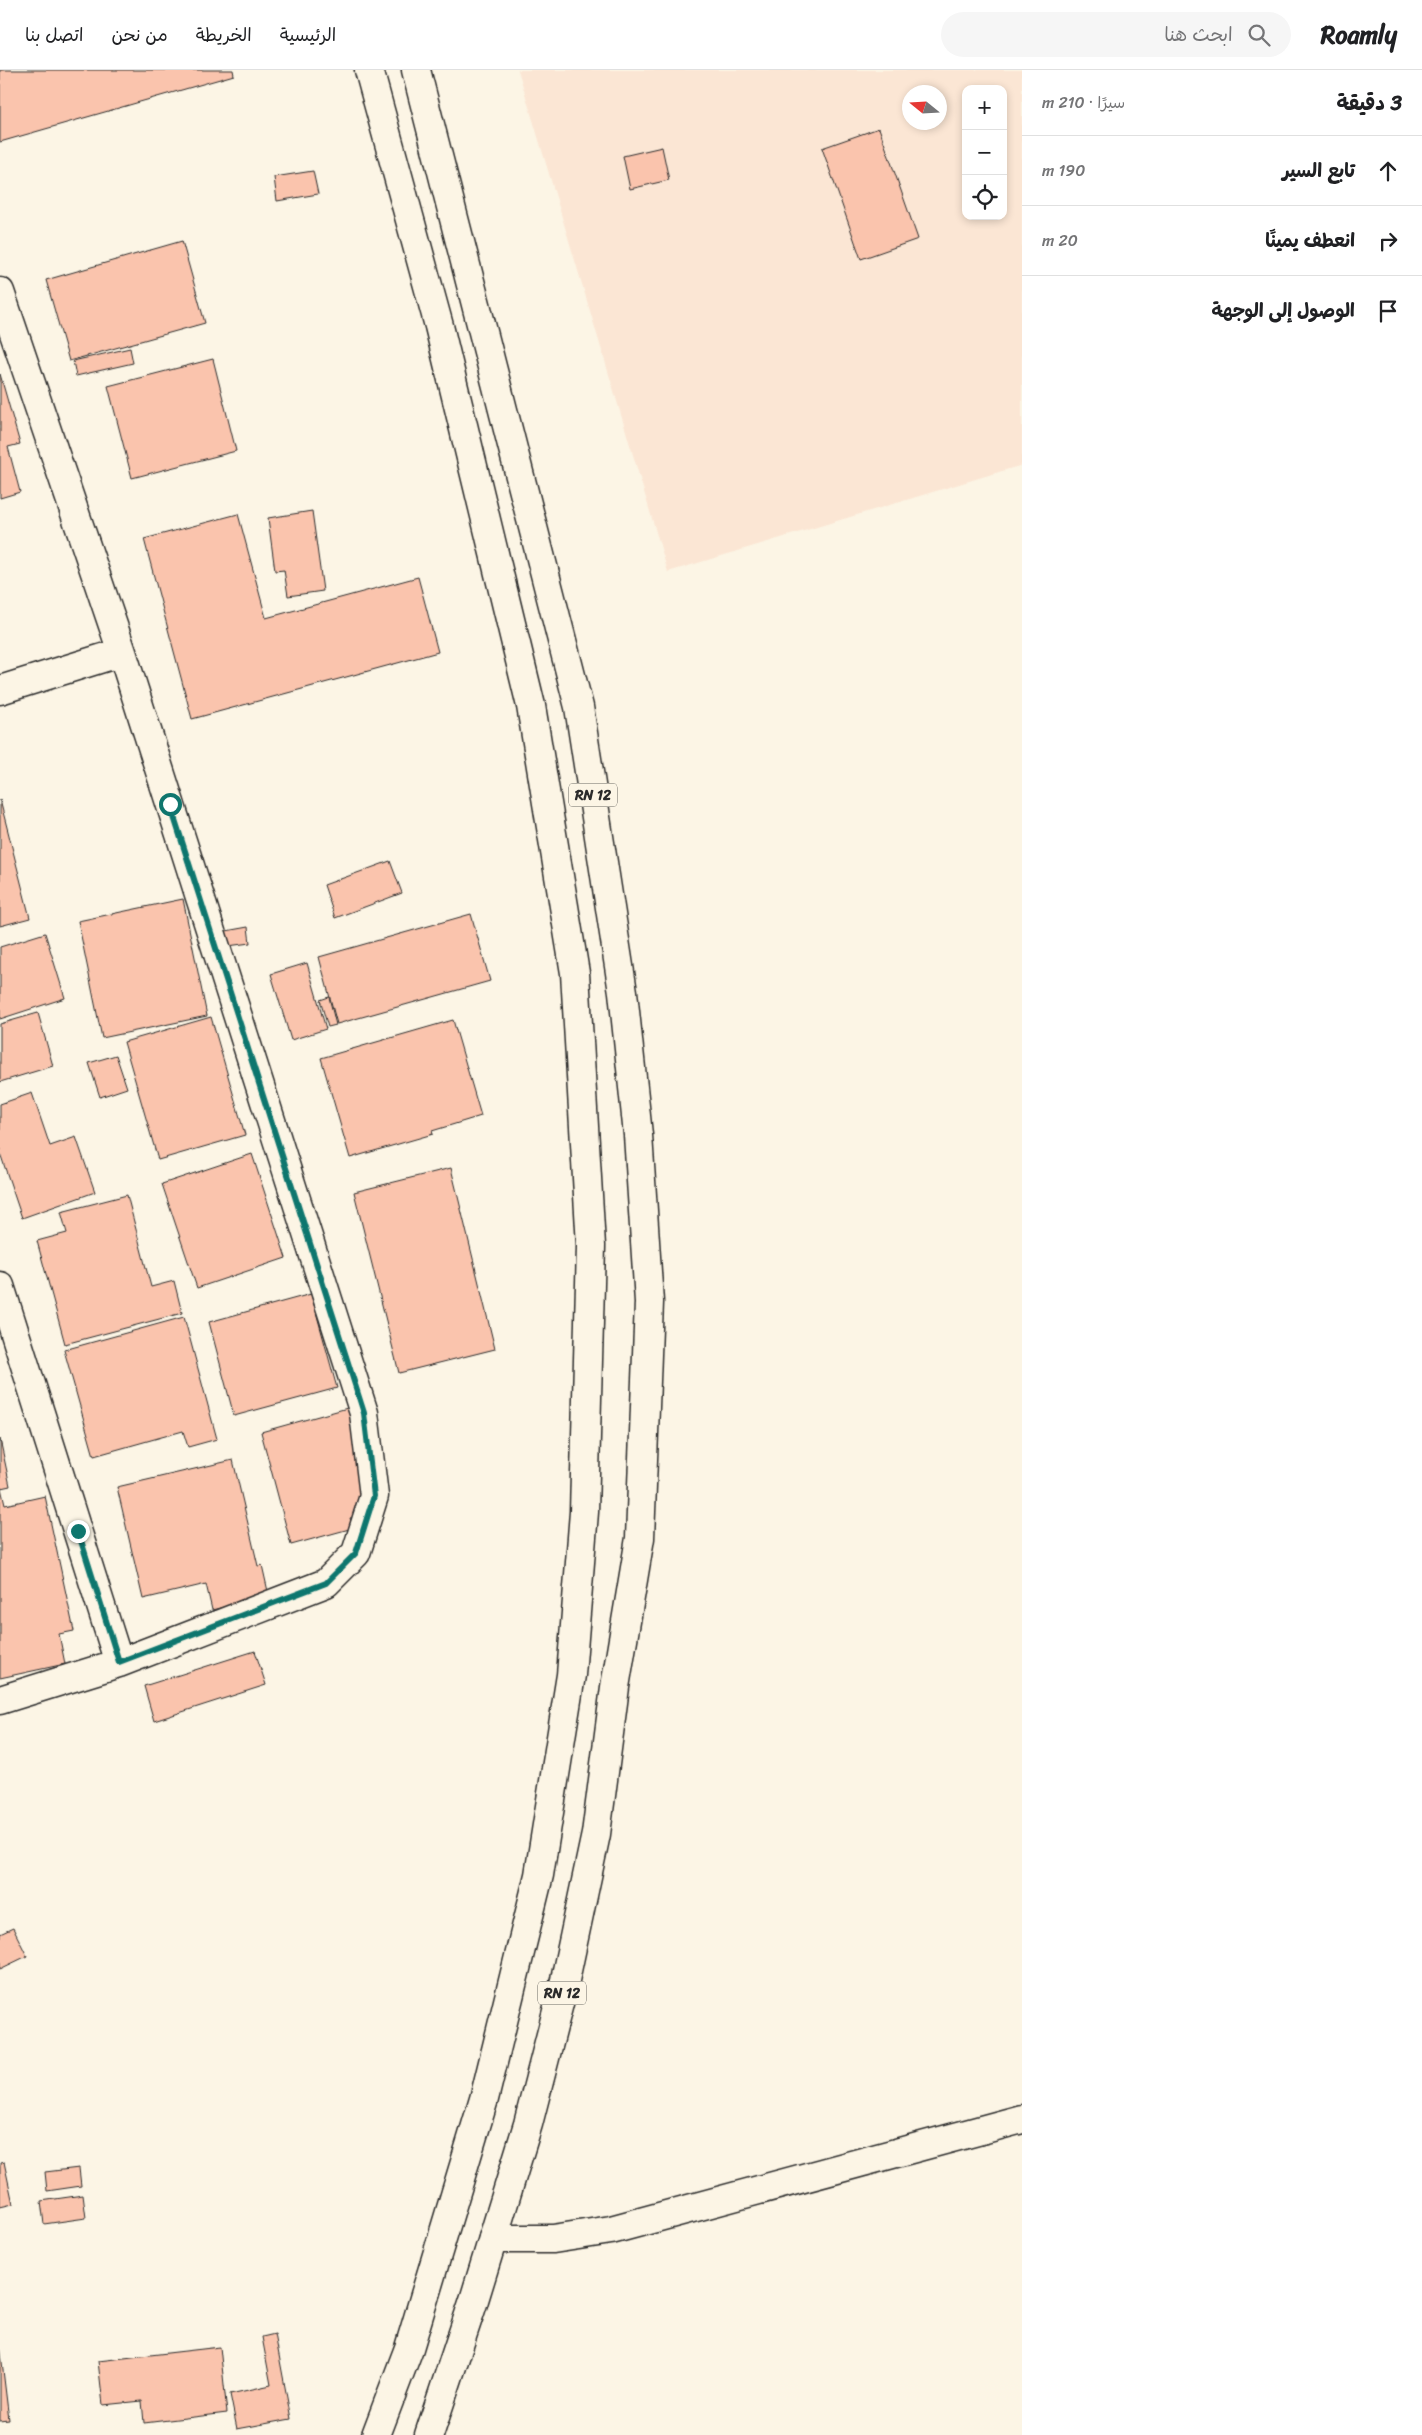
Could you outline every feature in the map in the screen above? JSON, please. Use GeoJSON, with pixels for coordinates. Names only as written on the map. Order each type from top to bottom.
{"type":"FeatureCollection","features":[{"type":"Feature","properties":{"kind":"main road"},"geometry":{"type":"LineString","coordinates":[[369,70],[440,326],[531,706],[575,973],[591,1246],[584,1512],[571,1675],[539,1875],[484,2099],[409,2348],[376,2435]]}},
{"type":"Feature","properties":{"kind":"main road","name":"RN 12"},"geometry":{"type":"LineString","coordinates":[[416,70],[579,707],[622,992],[638,1136],[649,1302],[640,1538],[616,1687],[596,1834],[565,1980],[528,2124],[493,2239],[429,2435]]}},
{"type":"Feature","properties":{"kind":"main road"},"geometry":{"type":"LineString","coordinates":[[0,292],[122,652],[364,1413],[374,1496],[356,1553],[326,1583],[119,1662],[0,1700]]}},
{"type":"Feature","properties":{"kind":"main road"},"geometry":{"type":"LineString","coordinates":[[0,690],[122,652]]}},
{"type":"Feature","properties":{"kind":"main road"},"geometry":{"type":"LineString","coordinates":[[0,1286],[119,1662]]}},
{"type":"Feature","properties":{"kind":"main road"},"geometry":{"type":"LineString","coordinates":[[493,2239],[554,2239],[611,2230],[1022,2120]]}},
{"type":"Feature","properties":{"kind":"shaded area"},"geometry":{"type":"Polygon","coordinates":[[[518,70],[1022,70],[1022,465],[668,572],[518,70]]]}},
{"type":"Feature","properties":{"kind":"building"},"geometry":{"type":"Polygon","coordinates":[[[0,70],[233,70],[234,75],[0,142],[0,70]]]}},
{"type":"Feature","properties":{"kind":"building"},"geometry":{"type":"Polygon","coordinates":[[[879,128],[918,239],[861,259],[822,148],[879,128]]]}},
{"type":"Feature","properties":{"kind":"building"},"geometry":{"type":"Polygon","coordinates":[[[662,147],[669,180],[630,189],[623,156],[662,147]]]}},
{"type":"Feature","properties":{"kind":"building"},"geometry":{"type":"Polygon","coordinates":[[[313,171],[318,194],[277,201],[274,177],[313,171]]]}},
{"type":"Feature","properties":{"kind":"building"},"geometry":{"type":"Polygon","coordinates":[[[182,241],[205,323],[69,361],[46,280],[182,241]]]}},
{"type":"Feature","properties":{"kind":"building"},"geometry":{"type":"Polygon","coordinates":[[[130,348],[133,363],[76,376],[73,361],[130,348]]]}},
{"type":"Feature","properties":{"kind":"building"},"geometry":{"type":"Polygon","coordinates":[[[213,359],[236,451],[132,478],[108,386],[213,359]]]}},
{"type":"Feature","properties":{"kind":"building"},"geometry":{"type":"Polygon","coordinates":[[[0,374],[20,444],[8,447],[20,492],[0,498],[0,374]]]}},
{"type":"Feature","properties":{"kind":"building"},"geometry":{"type":"Polygon","coordinates":[[[312,511],[323,591],[288,596],[284,570],[275,571],[268,518],[312,511]]]}},
{"type":"Feature","properties":{"kind":"building"},"geometry":{"type":"Polygon","coordinates":[[[238,514],[266,618],[418,577],[438,652],[192,719],[144,539],[238,514]]]}},
{"type":"Feature","properties":{"kind":"building"},"geometry":{"type":"Polygon","coordinates":[[[0,800],[30,918],[0,926],[0,800]]]}},
{"type":"Feature","properties":{"kind":"building"},"geometry":{"type":"Polygon","coordinates":[[[390,861],[402,893],[335,918],[324,885],[390,861]]]}},
{"type":"Feature","properties":{"kind":"building"},"geometry":{"type":"Polygon","coordinates":[[[183,899],[207,1016],[102,1038],[78,921],[183,899]]]}},
{"type":"Feature","properties":{"kind":"building"},"geometry":{"type":"Polygon","coordinates":[[[471,914],[490,981],[337,1024],[319,957],[471,914]]]}},
{"type":"Feature","properties":{"kind":"building"},"geometry":{"type":"Polygon","coordinates":[[[248,927],[250,943],[228,946],[226,931],[248,927]]]}},
{"type":"Feature","properties":{"kind":"building"},"geometry":{"type":"Polygon","coordinates":[[[45,933],[65,998],[0,1019],[0,947],[45,933]]]}},
{"type":"Feature","properties":{"kind":"building"},"geometry":{"type":"Polygon","coordinates":[[[307,963],[326,1029],[291,1040],[271,974],[307,963]]]}},
{"type":"Feature","properties":{"kind":"building"},"geometry":{"type":"Polygon","coordinates":[[[329,997],[336,1025],[328,1027],[320,1000],[329,997]]]}},
{"type":"Feature","properties":{"kind":"building"},"geometry":{"type":"Polygon","coordinates":[[[38,1013],[53,1066],[0,1082],[0,1024],[38,1013]]]}},
{"type":"Feature","properties":{"kind":"building"},"geometry":{"type":"Polygon","coordinates":[[[211,1017],[245,1135],[158,1160],[124,1042],[211,1017]]]}},
{"type":"Feature","properties":{"kind":"building"},"geometry":{"type":"Polygon","coordinates":[[[453,1020],[481,1116],[432,1131],[433,1134],[350,1158],[321,1058],[453,1020]]]}},
{"type":"Feature","properties":{"kind":"building"},"geometry":{"type":"Polygon","coordinates":[[[116,1055],[127,1088],[100,1097],[89,1063],[116,1055]]]}},
{"type":"Feature","properties":{"kind":"building"},"geometry":{"type":"Polygon","coordinates":[[[32,1093],[50,1146],[76,1137],[95,1192],[22,1218],[0,1153],[0,1104],[32,1093]]]}},
{"type":"Feature","properties":{"kind":"building"},"geometry":{"type":"Polygon","coordinates":[[[252,1154],[286,1258],[197,1288],[162,1184],[252,1154]]]}},
{"type":"Feature","properties":{"kind":"building"},"geometry":{"type":"Polygon","coordinates":[[[451,1168],[495,1349],[399,1373],[354,1192],[451,1168]]]}},
{"type":"Feature","properties":{"kind":"building"},"geometry":{"type":"Polygon","coordinates":[[[127,1195],[151,1287],[174,1281],[182,1313],[65,1344],[37,1241],[67,1233],[61,1212],[127,1195]]]}},
{"type":"Feature","properties":{"kind":"building"},"geometry":{"type":"Polygon","coordinates":[[[311,1294],[337,1388],[234,1416],[209,1322],[311,1294]]]}},
{"type":"Feature","properties":{"kind":"building"},"geometry":{"type":"Polygon","coordinates":[[[184,1317],[217,1439],[188,1447],[183,1431],[94,1456],[64,1350],[184,1317]]]}},
{"type":"Feature","properties":{"kind":"building"},"geometry":{"type":"Polygon","coordinates":[[[351,1407],[379,1510],[350,1518],[353,1528],[291,1545],[261,1432],[351,1407]]]}},
{"type":"Feature","properties":{"kind":"building"},"geometry":{"type":"Polygon","coordinates":[[[0,1439],[10,1486],[1,1488],[5,1505],[45,1496],[74,1631],[59,1634],[65,1664],[0,1678],[0,1439]]]}},
{"type":"Feature","properties":{"kind":"building"},"geometry":{"type":"Polygon","coordinates":[[[233,1460],[258,1566],[262,1565],[269,1596],[212,1610],[206,1584],[143,1599],[117,1487],[233,1460]]]}},
{"type":"Feature","properties":{"kind":"building"},"geometry":{"type":"Polygon","coordinates":[[[255,1651],[266,1685],[154,1721],[144,1686],[255,1651]]]}},
{"type":"Feature","properties":{"kind":"building"},"geometry":{"type":"Polygon","coordinates":[[[13,1928],[27,1956],[0,1969],[0,1934],[13,1928]]]}},
{"type":"Feature","properties":{"kind":"building"},"geometry":{"type":"Polygon","coordinates":[[[4,2162],[13,2204],[0,2207],[0,2163],[4,2162]]]}},
{"type":"Feature","properties":{"kind":"building"},"geometry":{"type":"Polygon","coordinates":[[[79,2168],[81,2186],[47,2191],[45,2172],[79,2168]]]}},
{"type":"Feature","properties":{"kind":"building"},"geometry":{"type":"Polygon","coordinates":[[[83,2195],[86,2218],[44,2224],[41,2201],[83,2195]]]}},
{"type":"Feature","properties":{"kind":"building"},"geometry":{"type":"Polygon","coordinates":[[[275,2334],[291,2419],[237,2429],[230,2394],[271,2385],[262,2337],[275,2334]]]}},
{"type":"Feature","properties":{"kind":"building"},"geometry":{"type":"Polygon","coordinates":[[[0,2345],[9,2420],[0,2421],[0,2345]]]}},
{"type":"Feature","properties":{"kind":"building"},"geometry":{"type":"Polygon","coordinates":[[[220,2347],[227,2413],[144,2423],[142,2401],[103,2405],[98,2361],[220,2347]]]}},
{"type":"Feature","properties":{"kind":"route"},"geometry":{"type":"LineString","coordinates":[[78,1531],[119,1662],[326,1583],[356,1553],[374,1496],[364,1413],[170,804]]}}]}
